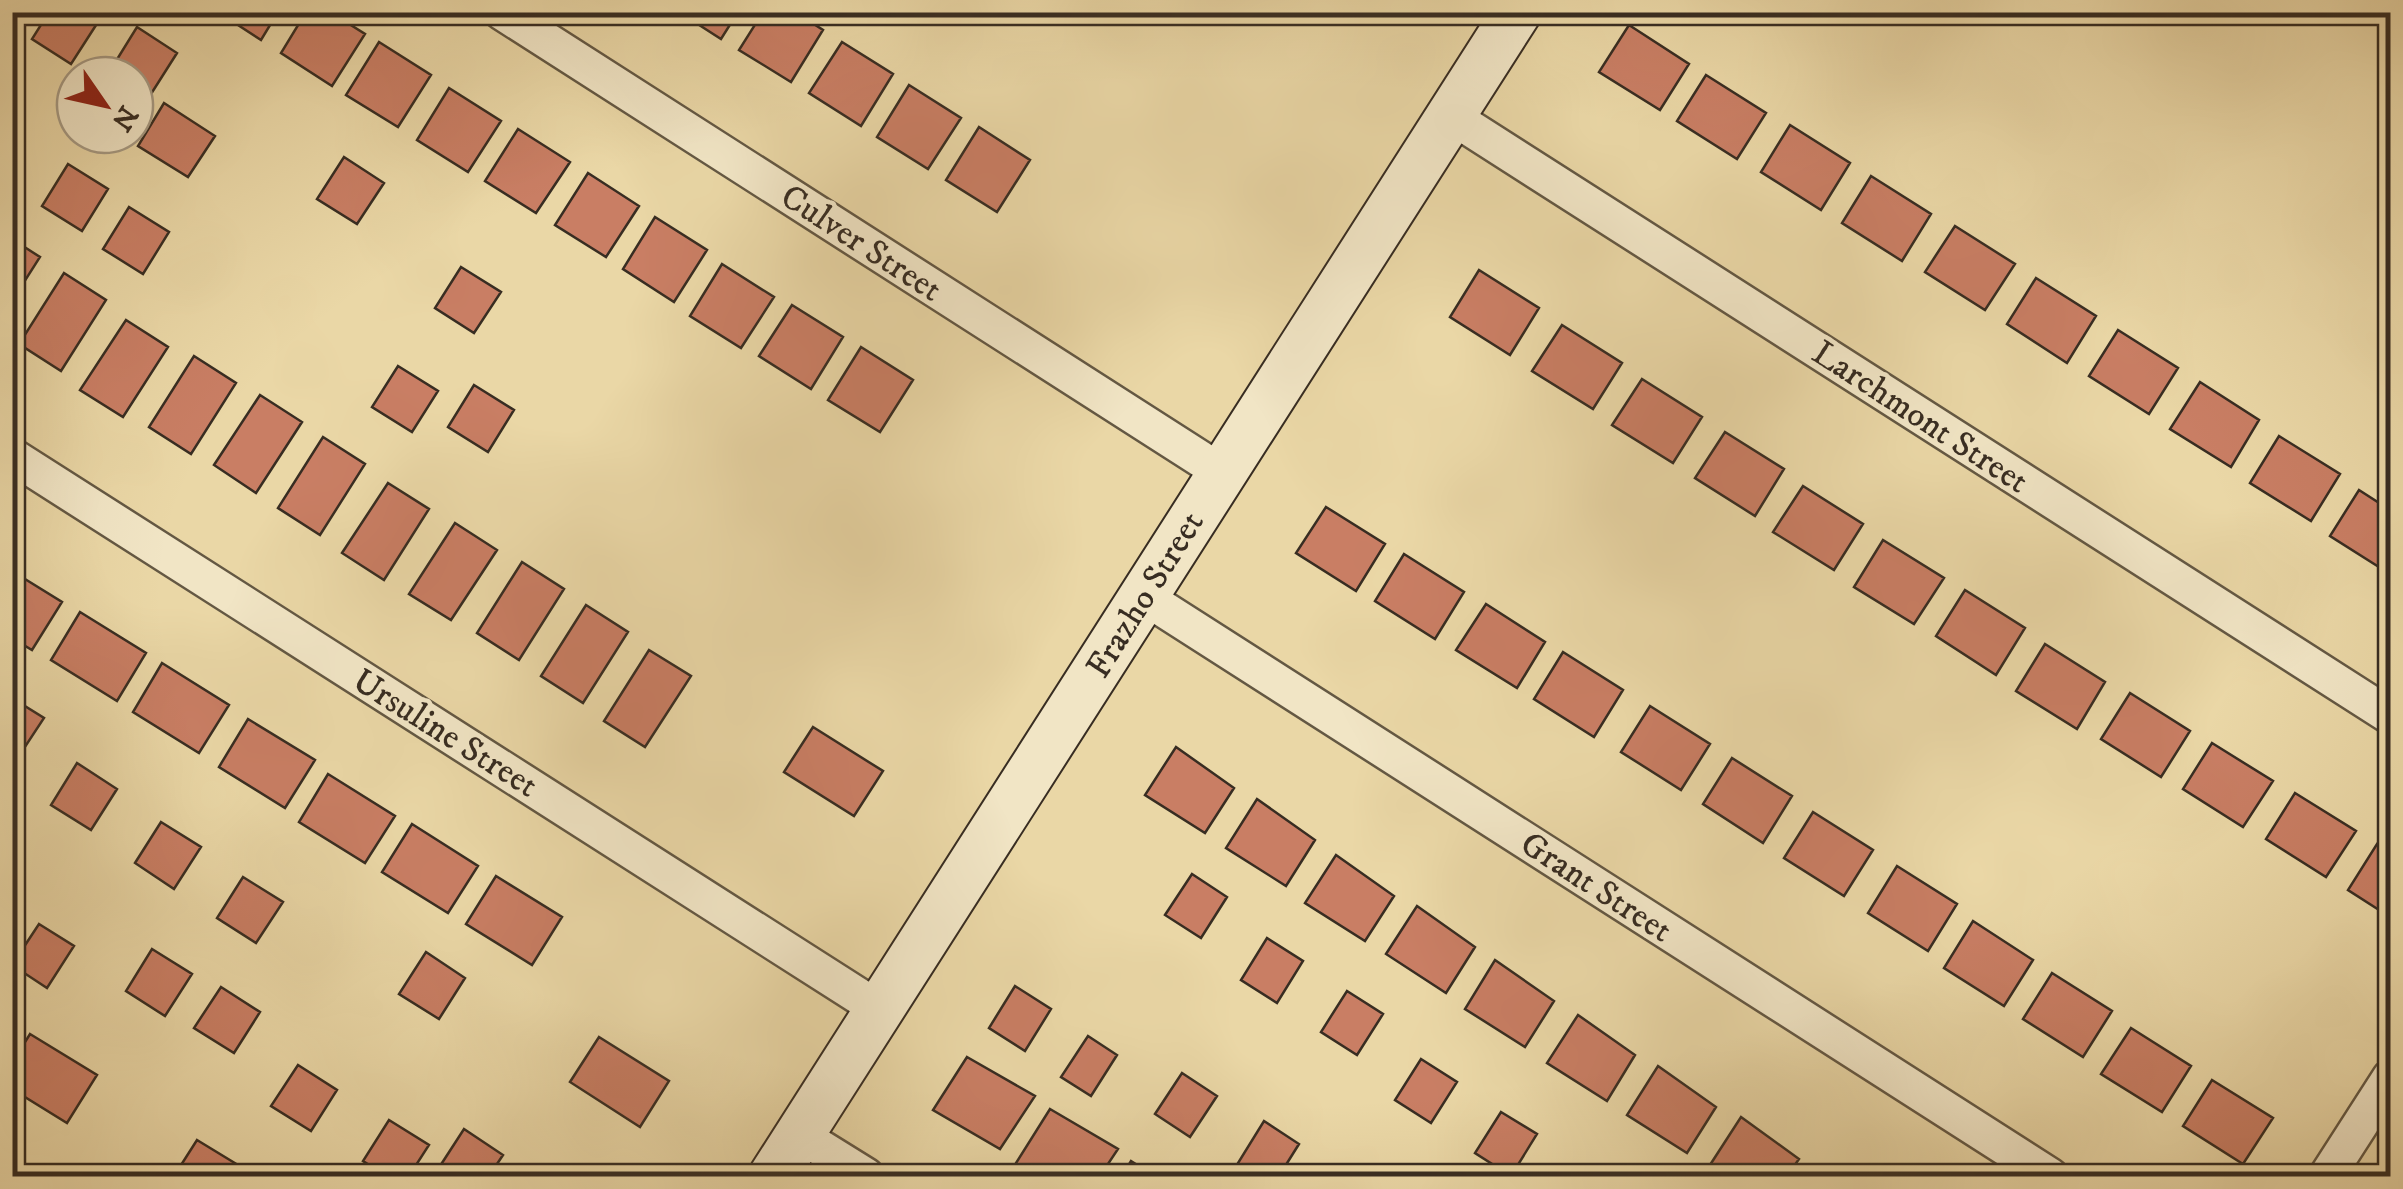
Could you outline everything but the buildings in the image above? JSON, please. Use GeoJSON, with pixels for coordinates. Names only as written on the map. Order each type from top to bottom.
{"type":"FeatureCollection","features":[{"type":"Feature","properties":{"kind":"street","name":"Culver Street"},"geometry":{"type":"LineString","coordinates":[[502,12],[1221,472]]}},
{"type":"Feature","properties":{"kind":"street","name":"Frazho Street"},"geometry":{"type":"LineString","coordinates":[[773,1176],[1516,12]]}},
{"type":"Feature","properties":{"kind":"street","name":"Larchmont Street"},"geometry":{"type":"LineString","coordinates":[[1451,116],[2390,716]]}},
{"type":"Feature","properties":{"kind":"street","name":"Ursuline Street"},"geometry":{"type":"LineString","coordinates":[[12,456],[880,1009]]}},
{"type":"Feature","properties":{"kind":"street","name":"Grant Street"},"geometry":{"type":"LineString","coordinates":[[1144,596],[2050,1176]]}},
{"type":"Feature","properties":{"kind":"street"},"geometry":{"type":"LineString","coordinates":[[2327,1176],[2390,1078]]}},
{"type":"Feature","properties":{"kind":"street"},"geometry":{"type":"LineString","coordinates":[[800,1135],[866,1176]]}}]}
